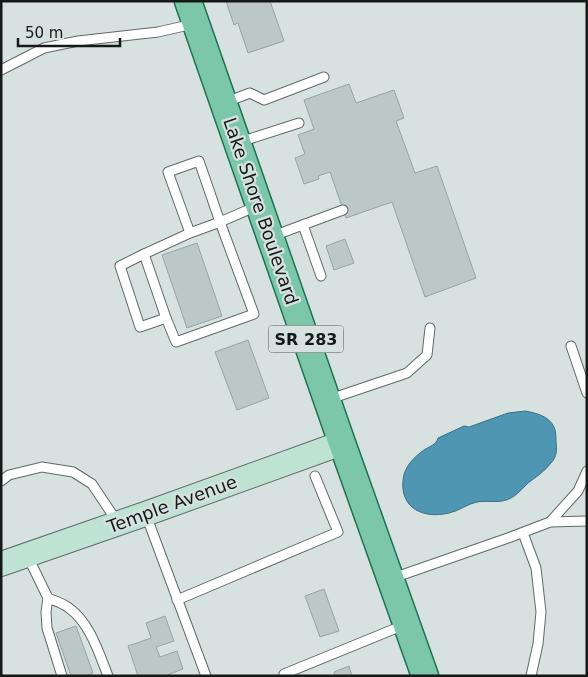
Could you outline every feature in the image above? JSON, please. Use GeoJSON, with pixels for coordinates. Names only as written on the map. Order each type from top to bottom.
{"type":"FeatureCollection","features":[{"type":"Feature","properties":{"kind":"main road","name":"Lake Shore Boulevard"},"geometry":{"type":"LineString","coordinates":[[192,12],[342,443],[426,676]]}},
{"type":"Feature","properties":{"kind":"street","name":"Temple Avenue"},"geometry":{"type":"LineString","coordinates":[[1,564],[342,443]]}},
{"type":"Feature","properties":{"kind":"lane"},"geometry":{"type":"LineString","coordinates":[[1,70],[44,48],[78,40],[158,32],[192,12]]}},
{"type":"Feature","properties":{"kind":"lane"},"geometry":{"type":"LineString","coordinates":[[223,103],[250,94],[254,94],[264,100],[324,77]]}},
{"type":"Feature","properties":{"kind":"lane"},"geometry":{"type":"LineString","coordinates":[[237,143],[300,123]]}},
{"type":"Feature","properties":{"kind":"lane"},"geometry":{"type":"LineString","coordinates":[[144,254],[176,342],[254,314],[199,161],[168,172],[190,233]]}},
{"type":"Feature","properties":{"kind":"lane"},"geometry":{"type":"LineString","coordinates":[[166,318],[140,327],[120,266],[190,233],[259,205]]}},
{"type":"Feature","properties":{"kind":"lane"},"geometry":{"type":"LineString","coordinates":[[270,237],[343,210]]}},
{"type":"Feature","properties":{"kind":"lane"},"geometry":{"type":"LineString","coordinates":[[304,225],[321,276]]}},
{"type":"Feature","properties":{"kind":"lane"},"geometry":{"type":"LineString","coordinates":[[327,400],[407,373],[427,356],[430,328]]}},
{"type":"Feature","properties":{"kind":"lane"},"geometry":{"type":"LineString","coordinates":[[572,346],[587,393]]}},
{"type":"Feature","properties":{"kind":"lane"},"geometry":{"type":"LineString","coordinates":[[1,481],[10,474],[42,467],[73,472],[92,484],[118,524]]}},
{"type":"Feature","properties":{"kind":"lane"},"geometry":{"type":"LineString","coordinates":[[550,522],[578,491],[587,472]]}},
{"type":"Feature","properties":{"kind":"lane"},"geometry":{"type":"LineString","coordinates":[[177,600],[338,532],[315,476]]}},
{"type":"Feature","properties":{"kind":"lane"},"geometry":{"type":"LineString","coordinates":[[146,514],[206,676]]}},
{"type":"Feature","properties":{"kind":"lane"},"geometry":{"type":"LineString","coordinates":[[391,579],[550,522],[587,521]]}},
{"type":"Feature","properties":{"kind":"lane"},"geometry":{"type":"LineString","coordinates":[[523,533],[536,568],[542,612],[531,676]]}},
{"type":"Feature","properties":{"kind":"lane"},"geometry":{"type":"LineString","coordinates":[[26,555],[48,598],[46,612],[47,628],[62,676]]}},
{"type":"Feature","properties":{"kind":"lane"},"geometry":{"type":"LineString","coordinates":[[48,598],[68,606],[77,614],[93,637],[108,676]]}},
{"type":"Feature","properties":{"kind":"lane"},"geometry":{"type":"LineString","coordinates":[[284,674],[407,624]]}},
{"type":"Feature","properties":{"kind":"water"},"geometry":{"type":"Polygon","coordinates":[[[525,411],[542,416],[552,423],[556,432],[556,450],[549,466],[515,495],[507,500],[477,502],[453,512],[440,514],[423,513],[410,505],[405,498],[403,490],[405,471],[413,459],[434,444],[438,438],[464,426],[469,427],[508,413],[525,411]]]}},
{"type":"Feature","properties":{"kind":"building"},"geometry":{"type":"Polygon","coordinates":[[[226,1],[270,1],[284,41],[248,53],[238,23],[234,25],[226,1]]]}},
{"type":"Feature","properties":{"kind":"building"},"geometry":{"type":"Polygon","coordinates":[[[349,84],[356,103],[394,90],[404,118],[396,121],[415,173],[437,166],[476,278],[425,297],[392,202],[346,218],[330,172],[318,176],[319,179],[304,184],[295,158],[305,154],[298,135],[314,129],[304,100],[349,84]]]}},
{"type":"Feature","properties":{"kind":"building"},"geometry":{"type":"Polygon","coordinates":[[[345,239],[354,263],[334,270],[326,246],[345,239]]]}},
{"type":"Feature","properties":{"kind":"building"},"geometry":{"type":"Polygon","coordinates":[[[197,243],[222,316],[187,328],[162,255],[197,243]]]}},
{"type":"Feature","properties":{"kind":"building"},"geometry":{"type":"Polygon","coordinates":[[[248,340],[269,398],[237,410],[215,352],[248,340]]]}},
{"type":"Feature","properties":{"kind":"building"},"geometry":{"type":"Polygon","coordinates":[[[324,589],[339,631],[320,637],[305,596],[324,589]]]}},
{"type":"Feature","properties":{"kind":"building"},"geometry":{"type":"Polygon","coordinates":[[[165,616],[174,641],[156,647],[160,657],[177,651],[183,669],[165,676],[138,676],[128,646],[151,638],[146,623],[165,616]]]}},
{"type":"Feature","properties":{"kind":"building"},"geometry":{"type":"Polygon","coordinates":[[[76,626],[93,673],[86,676],[71,676],[56,633],[76,626]]]}},
{"type":"Feature","properties":{"kind":"building"},"geometry":{"type":"Polygon","coordinates":[[[349,666],[352,676],[335,676],[334,672],[349,666]]]}}]}
